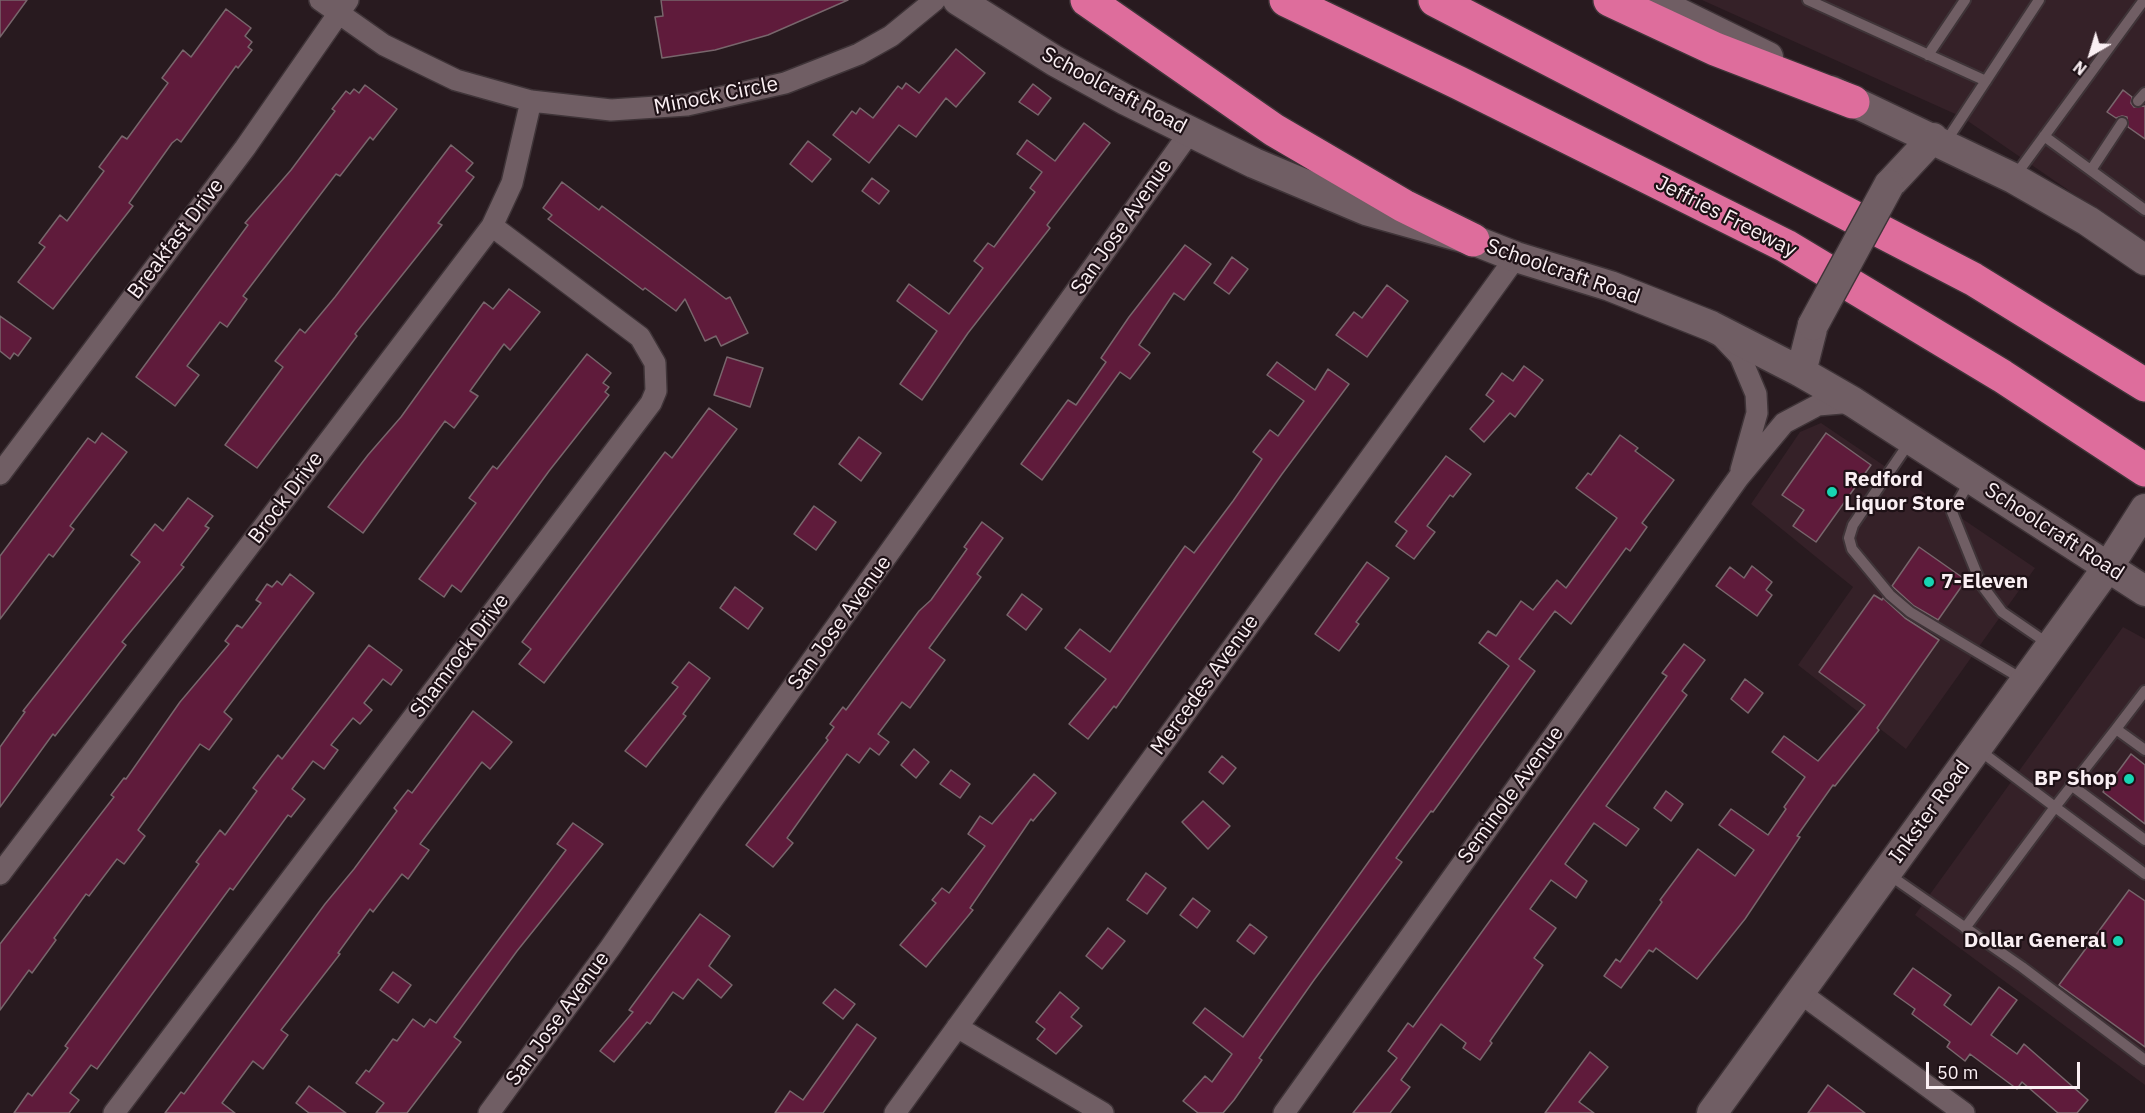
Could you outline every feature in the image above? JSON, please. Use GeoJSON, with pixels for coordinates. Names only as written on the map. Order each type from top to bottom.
{"type":"FeatureCollection","features":[{"type":"Feature","properties":{"kind":"highway"},"geometry":{"type":"LineString","coordinates":[[1087,0],[1274,130],[1404,206],[1473,240]]}},
{"type":"Feature","properties":{"kind":"highway","name":"Jeffries Freeway"},"geometry":{"type":"LineString","coordinates":[[1286,0],[1459,83],[1786,246],[2002,376],[2091,432],[2145,470]]}},
{"type":"Feature","properties":{"kind":"highway"},"geometry":{"type":"LineString","coordinates":[[1435,0],[1973,279],[2145,386]]}},
{"type":"Feature","properties":{"kind":"highway"},"geometry":{"type":"LineString","coordinates":[[1610,0],[1715,49],[1853,102]]}},
{"type":"Feature","properties":{"kind":"main road","name":"Schoolcraft Road"},"geometry":{"type":"LineString","coordinates":[[958,0],[1055,61],[1254,164],[1366,210],[1473,240],[1516,257],[1610,286],[1711,326],[1801,372],[1853,402],[2145,591]]}},
{"type":"Feature","properties":{"kind":"main road"},"geometry":{"type":"LineString","coordinates":[[1666,3],[1853,102],[2013,178],[2088,221],[2145,260]]}},
{"type":"Feature","properties":{"kind":"main road"},"geometry":{"type":"LineString","coordinates":[[1801,372],[1813,325],[1889,184],[1939,141]]}},
{"type":"Feature","properties":{"kind":"main road","name":"Inkster Road"},"geometry":{"type":"LineString","coordinates":[[1712,1113],[2108,567],[2137,521]]}},
{"type":"Feature","properties":{"kind":"street","name":"Minock Circle"},"geometry":{"type":"LineString","coordinates":[[320,0],[343,7],[384,45],[424,66],[488,91],[568,107],[643,110],[736,96],[785,84],[860,54],[891,36],[935,0]]}},
{"type":"Feature","properties":{"kind":"street","name":"Breakfast Drive"},"geometry":{"type":"LineString","coordinates":[[0,474],[245,148],[343,7]]}},
{"type":"Feature","properties":{"kind":"street","name":"Brock Drive"},"geometry":{"type":"LineString","coordinates":[[0,874],[492,226],[512,183],[531,101]]}},
{"type":"Feature","properties":{"kind":"street","name":"San Jose Avenue"},"geometry":{"type":"LineString","coordinates":[[489,1113],[610,948],[710,803],[1190,132]]}},
{"type":"Feature","properties":{"kind":"street","name":"Shamrock Drive"},"geometry":{"type":"LineString","coordinates":[[114,1113],[651,402],[657,384],[655,363],[640,337],[492,226]]}},
{"type":"Feature","properties":{"kind":"street","name":"Mercedes Avenue"},"geometry":{"type":"LineString","coordinates":[[895,1113],[1516,257]]}},
{"type":"Feature","properties":{"kind":"street"},"geometry":{"type":"LineString","coordinates":[[1711,326],[1740,356],[1756,394],[1757,413],[1739,477]]}},
{"type":"Feature","properties":{"kind":"street","name":"Seminole Avenue"},"geometry":{"type":"LineString","coordinates":[[1284,1113],[1739,477],[1784,423],[1818,405],[1853,402]]}},
{"type":"Feature","properties":{"kind":"street"},"geometry":{"type":"LineString","coordinates":[[1799,992],[1964,1113]]}},
{"type":"Feature","properties":{"kind":"street"},"geometry":{"type":"LineString","coordinates":[[957,1027],[1103,1113]]}},
{"type":"Feature","properties":{"kind":"lane"},"geometry":{"type":"LineString","coordinates":[[1808,0],[1986,81]]}},
{"type":"Feature","properties":{"kind":"lane"},"geometry":{"type":"LineString","coordinates":[[1928,55],[1965,0]]}},
{"type":"Feature","properties":{"kind":"lane"},"geometry":{"type":"LineString","coordinates":[[1939,141],[1986,81],[2039,0]]}},
{"type":"Feature","properties":{"kind":"lane"},"geometry":{"type":"LineString","coordinates":[[2013,178],[2144,0]]}},
{"type":"Feature","properties":{"kind":"lane"},"geometry":{"type":"LineString","coordinates":[[2091,170],[2122,123]]}},
{"type":"Feature","properties":{"kind":"lane"},"geometry":{"type":"LineString","coordinates":[[2044,136],[2145,210]]}},
{"type":"Feature","properties":{"kind":"lane"},"geometry":{"type":"LineString","coordinates":[[1911,440],[1853,525],[1849,538],[1852,549],[1890,595],[1910,612],[2025,681]]}},
{"type":"Feature","properties":{"kind":"lane"},"geometry":{"type":"LineString","coordinates":[[1972,479],[1952,512],[1981,584],[2002,612],[2051,646]]}},
{"type":"Feature","properties":{"kind":"lane"},"geometry":{"type":"LineString","coordinates":[[1965,928],[2071,785],[2145,691]]}},
{"type":"Feature","properties":{"kind":"lane"},"geometry":{"type":"LineString","coordinates":[[2116,729],[2145,750]]}},
{"type":"Feature","properties":{"kind":"lane"},"geometry":{"type":"LineString","coordinates":[[1976,748],[2145,874]]}},
{"type":"Feature","properties":{"kind":"lane"},"geometry":{"type":"LineString","coordinates":[[2071,785],[2145,840]]}},
{"type":"Feature","properties":{"kind":"lane"},"geometry":{"type":"LineString","coordinates":[[1886,872],[2022,967],[2145,1060]]}},
{"type":"Feature","properties":{"kind":"shaded area"},"geometry":{"type":"Polygon","coordinates":[[[1702,0],[2145,0],[2145,243],[1962,117],[1702,0]]]}},
{"type":"Feature","properties":{"kind":"shaded area"},"geometry":{"type":"Polygon","coordinates":[[[1821,423],[2035,568],[1906,749],[1798,665],[1853,587],[1751,504],[1800,432],[1821,423]]]}},
{"type":"Feature","properties":{"kind":"shaded area"},"geometry":{"type":"Polygon","coordinates":[[[2123,627],[2145,639],[2145,1085],[1915,915],[2123,627]]]}},
{"type":"Feature","properties":{"kind":"building"},"geometry":{"type":"Polygon","coordinates":[[[0,0],[27,0],[0,37],[0,0]]]}},
{"type":"Feature","properties":{"kind":"building"},"geometry":{"type":"Polygon","coordinates":[[[661,0],[848,0],[768,35],[715,50],[662,58],[655,17],[663,16],[661,0]]]}},
{"type":"Feature","properties":{"kind":"building"},"geometry":{"type":"Polygon","coordinates":[[[226,9],[251,28],[245,36],[252,42],[248,47],[252,50],[238,68],[236,66],[181,142],[177,139],[172,143],[129,203],[133,206],[53,309],[18,282],[45,247],[39,243],[60,215],[67,221],[104,171],[99,167],[122,136],[127,139],[168,83],[162,78],[183,50],[191,57],[226,9]]]}},
{"type":"Feature","properties":{"kind":"building"},"geometry":{"type":"Polygon","coordinates":[[[956,49],[985,73],[956,107],[946,98],[916,137],[899,125],[869,163],[833,135],[852,111],[856,114],[860,108],[873,118],[898,86],[902,89],[906,83],[919,93],[956,49]]]}},
{"type":"Feature","properties":{"kind":"building"},"geometry":{"type":"Polygon","coordinates":[[[1033,84],[1051,98],[1038,115],[1019,102],[1033,84]]]}},
{"type":"Feature","properties":{"kind":"building"},"geometry":{"type":"Polygon","coordinates":[[[365,85],[397,109],[373,140],[370,137],[340,176],[336,174],[243,296],[247,299],[227,327],[220,322],[187,366],[199,375],[175,406],[136,377],[248,225],[245,223],[291,170],[335,111],[332,109],[346,91],[350,94],[354,89],[359,93],[365,85]]]}},
{"type":"Feature","properties":{"kind":"building"},"geometry":{"type":"Polygon","coordinates":[[[2123,90],[2132,97],[2131,103],[2134,107],[2145,106],[2145,139],[2128,127],[2127,117],[2116,118],[2107,112],[2123,90]]]}},
{"type":"Feature","properties":{"kind":"building"},"geometry":{"type":"Polygon","coordinates":[[[1084,123],[1110,143],[1047,225],[1050,228],[968,333],[922,400],[900,384],[937,331],[897,301],[909,284],[949,314],[983,268],[974,261],[988,243],[994,247],[1035,192],[1030,188],[1042,172],[1017,154],[1027,140],[1055,161],[1084,123]]]}},
{"type":"Feature","properties":{"kind":"building"},"geometry":{"type":"Polygon","coordinates":[[[808,141],[831,159],[812,182],[790,164],[808,141]]]}},
{"type":"Feature","properties":{"kind":"building"},"geometry":{"type":"Polygon","coordinates":[[[451,145],[473,163],[466,171],[474,177],[438,223],[442,225],[355,334],[357,336],[257,468],[225,445],[283,367],[275,361],[300,329],[305,333],[335,297],[451,145]]]}},
{"type":"Feature","properties":{"kind":"building"},"geometry":{"type":"Polygon","coordinates":[[[872,178],[889,191],[879,204],[862,191],[872,178]]]}},
{"type":"Feature","properties":{"kind":"building"},"geometry":{"type":"Polygon","coordinates":[[[562,182],[599,210],[602,206],[726,299],[730,297],[748,333],[721,346],[716,336],[705,341],[685,299],[676,311],[645,288],[643,290],[548,219],[552,215],[543,208],[562,182]]]}},
{"type":"Feature","properties":{"kind":"building"},"geometry":{"type":"Polygon","coordinates":[[[1185,245],[1211,264],[1184,300],[1174,293],[1139,345],[1150,353],[1130,379],[1120,372],[1042,480],[1021,464],[1068,400],[1076,405],[1106,362],[1101,358],[1129,317],[1185,245]]]}},
{"type":"Feature","properties":{"kind":"building"},"geometry":{"type":"Polygon","coordinates":[[[1232,257],[1248,269],[1229,294],[1214,283],[1232,257]]]}},
{"type":"Feature","properties":{"kind":"building"},"geometry":{"type":"Polygon","coordinates":[[[1387,285],[1408,301],[1367,357],[1336,335],[1354,312],[1362,318],[1387,285]]]}},
{"type":"Feature","properties":{"kind":"building"},"geometry":{"type":"Polygon","coordinates":[[[509,289],[540,312],[510,350],[504,344],[470,391],[478,396],[454,428],[445,421],[363,533],[328,507],[401,417],[484,302],[493,309],[509,289]]]}},
{"type":"Feature","properties":{"kind":"building"},"geometry":{"type":"Polygon","coordinates":[[[0,316],[31,338],[18,356],[14,353],[10,359],[0,351],[0,316]]]}},
{"type":"Feature","properties":{"kind":"building"},"geometry":{"type":"Polygon","coordinates":[[[587,354],[611,373],[603,383],[609,387],[605,392],[609,395],[549,471],[461,592],[452,585],[444,597],[419,579],[476,503],[469,498],[493,466],[497,469],[587,354]]]}},
{"type":"Feature","properties":{"kind":"building"},"geometry":{"type":"Polygon","coordinates":[[[727,357],[763,368],[750,407],[714,395],[727,357]]]}},
{"type":"Feature","properties":{"kind":"building"},"geometry":{"type":"Polygon","coordinates":[[[1277,362],[1315,390],[1328,369],[1349,384],[1282,474],[1116,708],[1114,706],[1088,739],[1069,724],[1106,679],[1065,648],[1080,629],[1110,652],[1185,546],[1194,553],[1233,501],[1262,459],[1253,452],[1270,430],[1278,436],[1304,401],[1267,375],[1277,362]]]}},
{"type":"Feature","properties":{"kind":"building"},"geometry":{"type":"Polygon","coordinates":[[[1524,366],[1543,380],[1515,417],[1510,413],[1484,442],[1470,429],[1494,401],[1486,395],[1502,373],[1513,381],[1524,366]]]}},
{"type":"Feature","properties":{"kind":"building"},"geometry":{"type":"Polygon","coordinates":[[[709,408],[737,429],[544,683],[519,664],[531,649],[522,642],[665,452],[672,458],[709,408]]]}},
{"type":"Feature","properties":{"kind":"building"},"geometry":{"type":"Polygon","coordinates":[[[102,433],[127,452],[70,526],[74,529],[53,557],[49,554],[0,619],[0,556],[88,438],[95,443],[102,433]]]}},
{"type":"Feature","properties":{"kind":"building"},"geometry":{"type":"Polygon","coordinates":[[[1826,433],[1871,465],[1816,542],[1793,526],[1804,510],[1782,495],[1826,433]]]}},
{"type":"Feature","properties":{"kind":"building"},"geometry":{"type":"Polygon","coordinates":[[[1620,435],[1638,448],[1635,451],[1674,480],[1642,523],[1647,527],[1630,551],[1626,548],[1571,624],[1555,611],[1519,659],[1535,671],[1433,812],[1431,811],[1396,858],[1402,862],[1314,980],[1259,1058],[1262,1060],[1234,1100],[1223,1113],[1198,1113],[1183,1101],[1205,1076],[1212,1082],[1232,1054],[1193,1023],[1205,1008],[1243,1037],[1509,666],[1479,643],[1488,631],[1496,636],[1521,601],[1533,610],[1557,580],[1566,588],[1617,518],[1576,488],[1588,473],[1591,475],[1620,435]]]}},
{"type":"Feature","properties":{"kind":"building"},"geometry":{"type":"Polygon","coordinates":[[[859,437],[881,453],[861,481],[839,464],[859,437]]]}},
{"type":"Feature","properties":{"kind":"building"},"geometry":{"type":"Polygon","coordinates":[[[1446,456],[1471,474],[1453,497],[1450,495],[1427,526],[1435,532],[1414,559],[1396,546],[1407,531],[1395,522],[1446,456]]]}},
{"type":"Feature","properties":{"kind":"building"},"geometry":{"type":"Polygon","coordinates":[[[188,498],[213,516],[205,526],[209,528],[181,565],[184,567],[122,642],[126,645],[55,736],[53,734],[0,807],[0,747],[25,712],[23,711],[140,562],[131,555],[155,524],[163,531],[188,498]]]}},
{"type":"Feature","properties":{"kind":"building"},"geometry":{"type":"Polygon","coordinates":[[[814,506],[836,522],[816,550],[794,534],[814,506]]]}},
{"type":"Feature","properties":{"kind":"building"},"geometry":{"type":"Polygon","coordinates":[[[982,522],[1003,538],[977,574],[981,577],[929,648],[945,660],[910,708],[902,702],[878,734],[889,742],[879,755],[870,748],[859,763],[847,754],[787,838],[793,843],[773,867],[746,845],[828,740],[826,738],[834,727],[830,724],[843,707],[846,710],[919,611],[931,600],[967,549],[964,547],[982,522]]]}},
{"type":"Feature","properties":{"kind":"building","name":"7-Eleven"},"geometry":{"type":"Polygon","coordinates":[[[1919,547],[1966,580],[1938,620],[1914,606],[1892,586],[1919,547]]]}},
{"type":"Feature","properties":{"kind":"building"},"geometry":{"type":"Polygon","coordinates":[[[1367,562],[1389,578],[1356,622],[1359,624],[1339,651],[1315,634],[1367,562]]]}},
{"type":"Feature","properties":{"kind":"building"},"geometry":{"type":"Polygon","coordinates":[[[1752,566],[1772,582],[1766,590],[1772,595],[1757,616],[1716,586],[1730,567],[1744,578],[1752,566]]]}},
{"type":"Feature","properties":{"kind":"building"},"geometry":{"type":"Polygon","coordinates":[[[290,574],[314,593],[224,712],[232,719],[209,750],[200,744],[138,830],[145,836],[124,864],[117,859],[89,896],[86,894],[32,973],[29,970],[0,1010],[0,944],[114,797],[111,795],[124,778],[126,779],[180,702],[229,644],[225,641],[237,625],[242,628],[261,603],[256,600],[267,584],[272,587],[277,581],[282,585],[290,574]]]}},
{"type":"Feature","properties":{"kind":"building"},"geometry":{"type":"Polygon","coordinates":[[[735,587],[763,608],[748,629],[720,608],[735,587]]]}},
{"type":"Feature","properties":{"kind":"building"},"geometry":{"type":"Polygon","coordinates":[[[1022,594],[1042,609],[1026,630],[1007,615],[1022,594]]]}},
{"type":"Feature","properties":{"kind":"building"},"geometry":{"type":"Polygon","coordinates":[[[1874,595],[1882,600],[1883,598],[1905,618],[1939,640],[1877,728],[1879,730],[1835,786],[1833,785],[1797,836],[1800,837],[1745,919],[1697,979],[1656,948],[1653,952],[1649,950],[1621,988],[1604,976],[1616,959],[1620,962],[1662,902],[1660,900],[1698,849],[1735,876],[1754,850],[1719,825],[1731,809],[1768,835],[1786,809],[1784,807],[1805,777],[1772,752],[1784,736],[1818,761],[1865,705],[1819,672],[1874,595]]]}},
{"type":"Feature","properties":{"kind":"building"},"geometry":{"type":"Polygon","coordinates":[[[1684,644],[1705,660],[1682,691],[1687,695],[1606,806],[1639,829],[1626,846],[1594,823],[1565,864],[1587,881],[1576,898],[1551,880],[1530,909],[1556,928],[1534,958],[1543,965],[1490,1041],[1492,1043],[1480,1060],[1463,1048],[1466,1043],[1441,1024],[1401,1080],[1410,1087],[1390,1113],[1353,1113],[1397,1058],[1388,1051],[1408,1023],[1413,1027],[1667,676],[1662,673],[1684,644]]]}},
{"type":"Feature","properties":{"kind":"building"},"geometry":{"type":"Polygon","coordinates":[[[369,645],[402,670],[391,685],[383,679],[364,703],[372,710],[360,724],[353,718],[331,745],[338,750],[324,769],[313,761],[292,789],[305,799],[291,817],[288,815],[233,890],[230,888],[97,1069],[91,1065],[70,1093],[79,1100],[69,1113],[14,1113],[28,1093],[32,1096],[68,1048],[65,1046],[199,864],[196,862],[220,830],[225,835],[257,791],[253,788],[278,755],[282,759],[369,645]]]}},
{"type":"Feature","properties":{"kind":"building"},"geometry":{"type":"Polygon","coordinates":[[[689,662],[710,678],[683,714],[686,716],[646,767],[625,751],[678,687],[672,683],[689,662]]]}},
{"type":"Feature","properties":{"kind":"building"},"geometry":{"type":"Polygon","coordinates":[[[1745,679],[1763,693],[1748,713],[1731,699],[1745,679]]]}},
{"type":"Feature","properties":{"kind":"building"},"geometry":{"type":"Polygon","coordinates":[[[473,711],[512,742],[490,769],[482,762],[420,844],[429,850],[408,879],[402,874],[373,912],[370,909],[338,953],[340,954],[281,1030],[288,1035],[263,1069],[253,1061],[222,1103],[235,1113],[165,1113],[181,1092],[184,1094],[325,904],[354,869],[397,811],[394,808],[408,790],[412,793],[473,711]]]}},
{"type":"Feature","properties":{"kind":"building"},"geometry":{"type":"Polygon","coordinates":[[[914,749],[929,762],[916,778],[901,765],[914,749]]]}},
{"type":"Feature","properties":{"kind":"building","name":"BP Shop"},"geometry":{"type":"Polygon","coordinates":[[[2131,754],[2145,765],[2145,824],[2103,792],[2131,754]]]}},
{"type":"Feature","properties":{"kind":"building"},"geometry":{"type":"Polygon","coordinates":[[[1222,756],[1236,768],[1223,784],[1209,772],[1222,756]]]}},
{"type":"Feature","properties":{"kind":"building"},"geometry":{"type":"Polygon","coordinates":[[[951,770],[970,784],[960,798],[940,784],[951,770]]]}},
{"type":"Feature","properties":{"kind":"building"},"geometry":{"type":"Polygon","coordinates":[[[1034,774],[1056,793],[1033,821],[1031,819],[970,908],[973,910],[926,967],[900,945],[936,903],[932,900],[942,888],[949,893],[985,846],[968,834],[980,816],[992,824],[1034,774]]]}},
{"type":"Feature","properties":{"kind":"building"},"geometry":{"type":"Polygon","coordinates":[[[1666,791],[1683,804],[1671,821],[1654,808],[1666,791]]]}},
{"type":"Feature","properties":{"kind":"building"},"geometry":{"type":"Polygon","coordinates":[[[1203,801],[1230,826],[1208,849],[1182,822],[1203,801]]]}},
{"type":"Feature","properties":{"kind":"building"},"geometry":{"type":"Polygon","coordinates":[[[573,823],[603,844],[517,951],[454,1037],[461,1042],[407,1113],[376,1113],[384,1103],[356,1083],[366,1070],[369,1072],[393,1039],[397,1041],[413,1019],[424,1027],[430,1019],[436,1023],[566,850],[557,844],[573,823]]]}},
{"type":"Feature","properties":{"kind":"building"},"geometry":{"type":"Polygon","coordinates":[[[1146,873],[1166,888],[1147,914],[1127,900],[1146,873]]]}},
{"type":"Feature","properties":{"kind":"building","name":"Dollar General"},"geometry":{"type":"Polygon","coordinates":[[[2129,890],[2145,901],[2145,1047],[2059,985],[2129,890]]]}},
{"type":"Feature","properties":{"kind":"building"},"geometry":{"type":"Polygon","coordinates":[[[1193,898],[1210,911],[1197,928],[1180,915],[1193,898]]]}},
{"type":"Feature","properties":{"kind":"building"},"geometry":{"type":"Polygon","coordinates":[[[700,914],[730,936],[709,966],[732,985],[721,998],[698,979],[683,999],[673,992],[650,1024],[647,1022],[614,1062],[600,1051],[633,1012],[629,1010],[700,914]]]}},
{"type":"Feature","properties":{"kind":"building"},"geometry":{"type":"Polygon","coordinates":[[[1250,924],[1267,937],[1254,954],[1237,941],[1250,924]]]}},
{"type":"Feature","properties":{"kind":"building"},"geometry":{"type":"Polygon","coordinates":[[[1108,928],[1125,941],[1102,969],[1086,956],[1108,928]]]}},
{"type":"Feature","properties":{"kind":"building"},"geometry":{"type":"Polygon","coordinates":[[[1913,968],[1951,995],[1944,1005],[1971,1025],[1999,987],[2017,1000],[1991,1035],[2017,1054],[2024,1044],[2088,1100],[2077,1113],[2058,1113],[2022,1082],[2017,1089],[1970,1054],[1965,1061],[1947,1047],[1950,1042],[1912,1014],[1915,1009],[1894,994],[1913,968]]]}},
{"type":"Feature","properties":{"kind":"building"},"geometry":{"type":"Polygon","coordinates":[[[393,972],[411,985],[398,1003],[380,990],[393,972]]]}},
{"type":"Feature","properties":{"kind":"building"},"geometry":{"type":"Polygon","coordinates":[[[835,989],[855,1004],[843,1019],[823,1003],[835,989]]]}},
{"type":"Feature","properties":{"kind":"building"},"geometry":{"type":"Polygon","coordinates":[[[1060,992],[1079,1008],[1071,1017],[1082,1026],[1056,1054],[1037,1039],[1045,1029],[1036,1022],[1060,992]]]}},
{"type":"Feature","properties":{"kind":"building"},"geometry":{"type":"Polygon","coordinates":[[[857,1024],[876,1038],[823,1113],[775,1113],[790,1091],[803,1100],[857,1024]]]}},
{"type":"Feature","properties":{"kind":"building"},"geometry":{"type":"Polygon","coordinates":[[[1590,1052],[1608,1067],[1579,1102],[1594,1113],[1545,1113],[1590,1052]]]}},
{"type":"Feature","properties":{"kind":"building"},"geometry":{"type":"Polygon","coordinates":[[[1828,1085],[1865,1113],[1808,1113],[1828,1085]]]}},
{"type":"Feature","properties":{"kind":"building"},"geometry":{"type":"Polygon","coordinates":[[[309,1086],[346,1113],[309,1113],[296,1103],[309,1086]]]}},
{"type":"Feature","properties":{"kind":"place","name":"Redford Liquor Store"},"geometry":{"type":"Point","coordinates":[1832,492]}},
{"type":"Feature","properties":{"kind":"place","name":"7-Eleven"},"geometry":{"type":"Point","coordinates":[1929,582]}},
{"type":"Feature","properties":{"kind":"place","name":"BP Shop"},"geometry":{"type":"Point","coordinates":[2129,779]}},
{"type":"Feature","properties":{"kind":"place","name":"Dollar General"},"geometry":{"type":"Point","coordinates":[2118,941]}}]}
